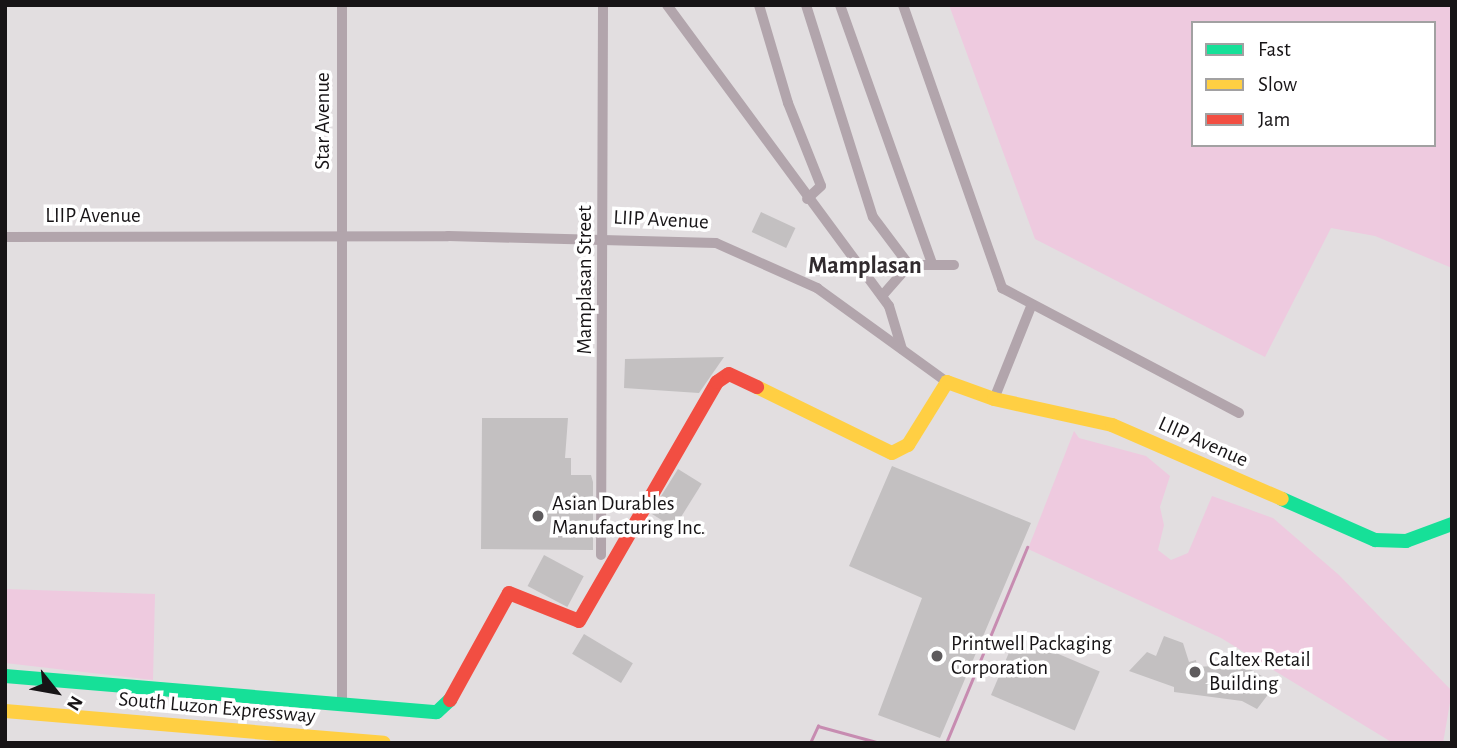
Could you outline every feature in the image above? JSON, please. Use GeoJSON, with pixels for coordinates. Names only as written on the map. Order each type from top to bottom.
{"type":"FeatureCollection","features":[{"type":"Feature","properties":{"kind":"main road"},"geometry":{"type":"LineString","coordinates":[[5,676],[426,714],[442,710],[511,592],[570,622],[579,621],[725,375],[737,376],[894,453],[908,446],[947,382]]}},
{"type":"Feature","properties":{"kind":"main road","name":"LIIP Avenue"},"geometry":{"type":"LineString","coordinates":[[947,382],[994,399],[1112,425],[1375,540],[1406,541],[1452,524]]}},
{"type":"Feature","properties":{"kind":"main road","name":"South Luzon Expressway"},"geometry":{"type":"LineString","coordinates":[[5,711],[384,743]]}},
{"type":"Feature","properties":{"kind":"street","name":"Star Avenue"},"geometry":{"type":"LineString","coordinates":[[342,5],[342,705]]}},
{"type":"Feature","properties":{"kind":"street","name":"Mamplasan Street"},"geometry":{"type":"LineString","coordinates":[[601,555],[605,237],[604,5]]}},
{"type":"Feature","properties":{"kind":"street"},"geometry":{"type":"LineString","coordinates":[[667,5],[807,199],[882,296],[899,328],[902,349]]}},
{"type":"Feature","properties":{"kind":"street"},"geometry":{"type":"LineString","coordinates":[[759,5],[788,103],[821,186],[807,199]]}},
{"type":"Feature","properties":{"kind":"street"},"geometry":{"type":"LineString","coordinates":[[806,5],[873,217],[909,265]]}},
{"type":"Feature","properties":{"kind":"street"},"geometry":{"type":"LineString","coordinates":[[839,5],[932,264]]}},
{"type":"Feature","properties":{"kind":"street"},"geometry":{"type":"LineString","coordinates":[[903,5],[1002,288],[1239,413]]}},
{"type":"Feature","properties":{"kind":"street","name":"LIIP Avenue"},"geometry":{"type":"LineString","coordinates":[[5,237],[605,237],[716,243],[746,254],[817,288],[947,382]]}},
{"type":"Feature","properties":{"kind":"street"},"geometry":{"type":"LineString","coordinates":[[882,296],[909,265],[954,265]]}},
{"type":"Feature","properties":{"kind":"street"},"geometry":{"type":"LineString","coordinates":[[994,399],[1032,304]]}},
{"type":"Feature","properties":{"kind":"shaded area"},"geometry":{"type":"Polygon","coordinates":[[[949,5],[1452,5],[1452,268],[1375,236],[1331,228],[1265,357],[1035,239],[949,5]]]}},
{"type":"Feature","properties":{"kind":"shaded area"},"geometry":{"type":"Polygon","coordinates":[[[1074,431],[1079,438],[1146,456],[1170,476],[1160,507],[1164,525],[1158,550],[1171,560],[1188,553],[1212,496],[1273,518],[1339,575],[1452,691],[1443,743],[1393,743],[1221,638],[1028,549],[1074,431]]]}},
{"type":"Feature","properties":{"kind":"shaded area"},"geometry":{"type":"Polygon","coordinates":[[[5,589],[155,594],[153,680],[5,663],[5,589]]]}},
{"type":"Feature","properties":{"kind":"building"},"geometry":{"type":"Polygon","coordinates":[[[761,212],[795,228],[786,248],[752,232],[761,212]]]}},
{"type":"Feature","properties":{"kind":"building"},"geometry":{"type":"Polygon","coordinates":[[[724,357],[699,393],[624,388],[625,359],[724,357]]]}},
{"type":"Feature","properties":{"kind":"building","name":"Asian Durables Manufacturing Inc."},"geometry":{"type":"Polygon","coordinates":[[[482,418],[568,418],[565,458],[571,458],[571,475],[591,475],[593,482],[593,550],[481,549],[482,418]]]}},
{"type":"Feature","properties":{"kind":"building","name":"Printwell Packaging Corporation"},"geometry":{"type":"Polygon","coordinates":[[[892,466],[1031,523],[940,738],[878,715],[922,598],[849,566],[892,466]]]}},
{"type":"Feature","properties":{"kind":"building"},"geometry":{"type":"Polygon","coordinates":[[[678,469],[702,484],[674,528],[650,513],[678,469]]]}},
{"type":"Feature","properties":{"kind":"building"},"geometry":{"type":"Polygon","coordinates":[[[544,555],[584,576],[567,607],[528,586],[544,555]]]}},
{"type":"Feature","properties":{"kind":"building"},"geometry":{"type":"Polygon","coordinates":[[[584,634],[633,663],[621,683],[572,654],[584,634]]]}},
{"type":"Feature","properties":{"kind":"building"},"geometry":{"type":"Polygon","coordinates":[[[1016,636],[1100,672],[1075,730],[991,695],[1016,636]]]}},
{"type":"Feature","properties":{"kind":"building","name":"Caltex Retail Building"},"geometry":{"type":"Polygon","coordinates":[[[1164,636],[1183,643],[1189,662],[1196,660],[1197,667],[1229,665],[1229,658],[1248,662],[1246,667],[1276,684],[1257,709],[1242,701],[1174,692],[1174,687],[1129,671],[1147,652],[1156,656],[1164,636]]]}},
{"type":"Feature","properties":{"kind":"waterway"},"geometry":{"type":"LineString","coordinates":[[946,743],[1027,547]]}},
{"type":"Feature","properties":{"kind":"waterway"},"geometry":{"type":"LineString","coordinates":[[810,743],[818,726],[880,743]]}},
{"type":"Feature","properties":{"kind":"traffic: fast"},"geometry":{"type":"LineString","coordinates":[[1282,499],[1375,540],[1406,541],[1452,524]]}},
{"type":"Feature","properties":{"kind":"traffic: fast"},"geometry":{"type":"LineString","coordinates":[[5,676],[437,712],[450,700]]}},
{"type":"Feature","properties":{"kind":"traffic: slow"},"geometry":{"type":"LineString","coordinates":[[757,387],[892,453],[908,445],[947,382],[994,399],[1112,425],[1282,499]]}},
{"type":"Feature","properties":{"kind":"traffic: slow"},"geometry":{"type":"LineString","coordinates":[[5,711],[384,743]]}},
{"type":"Feature","properties":{"kind":"traffic: jam"},"geometry":{"type":"LineString","coordinates":[[450,700],[509,593],[579,621],[717,382],[729,374],[757,387]]}},
{"type":"Feature","properties":{"kind":"place","name":"Asian Durables Manufacturing Inc."},"geometry":{"type":"Point","coordinates":[538,516]}},
{"type":"Feature","properties":{"kind":"place","name":"Printwell Packaging Corporation"},"geometry":{"type":"Point","coordinates":[937,656]}},
{"type":"Feature","properties":{"kind":"place","name":"Caltex Retail Building"},"geometry":{"type":"Point","coordinates":[1195,672]}},
{"type":"Feature","properties":{"kind":"district","name":"Mamplasan"},"geometry":{"type":"Point","coordinates":[865,267]}}]}
